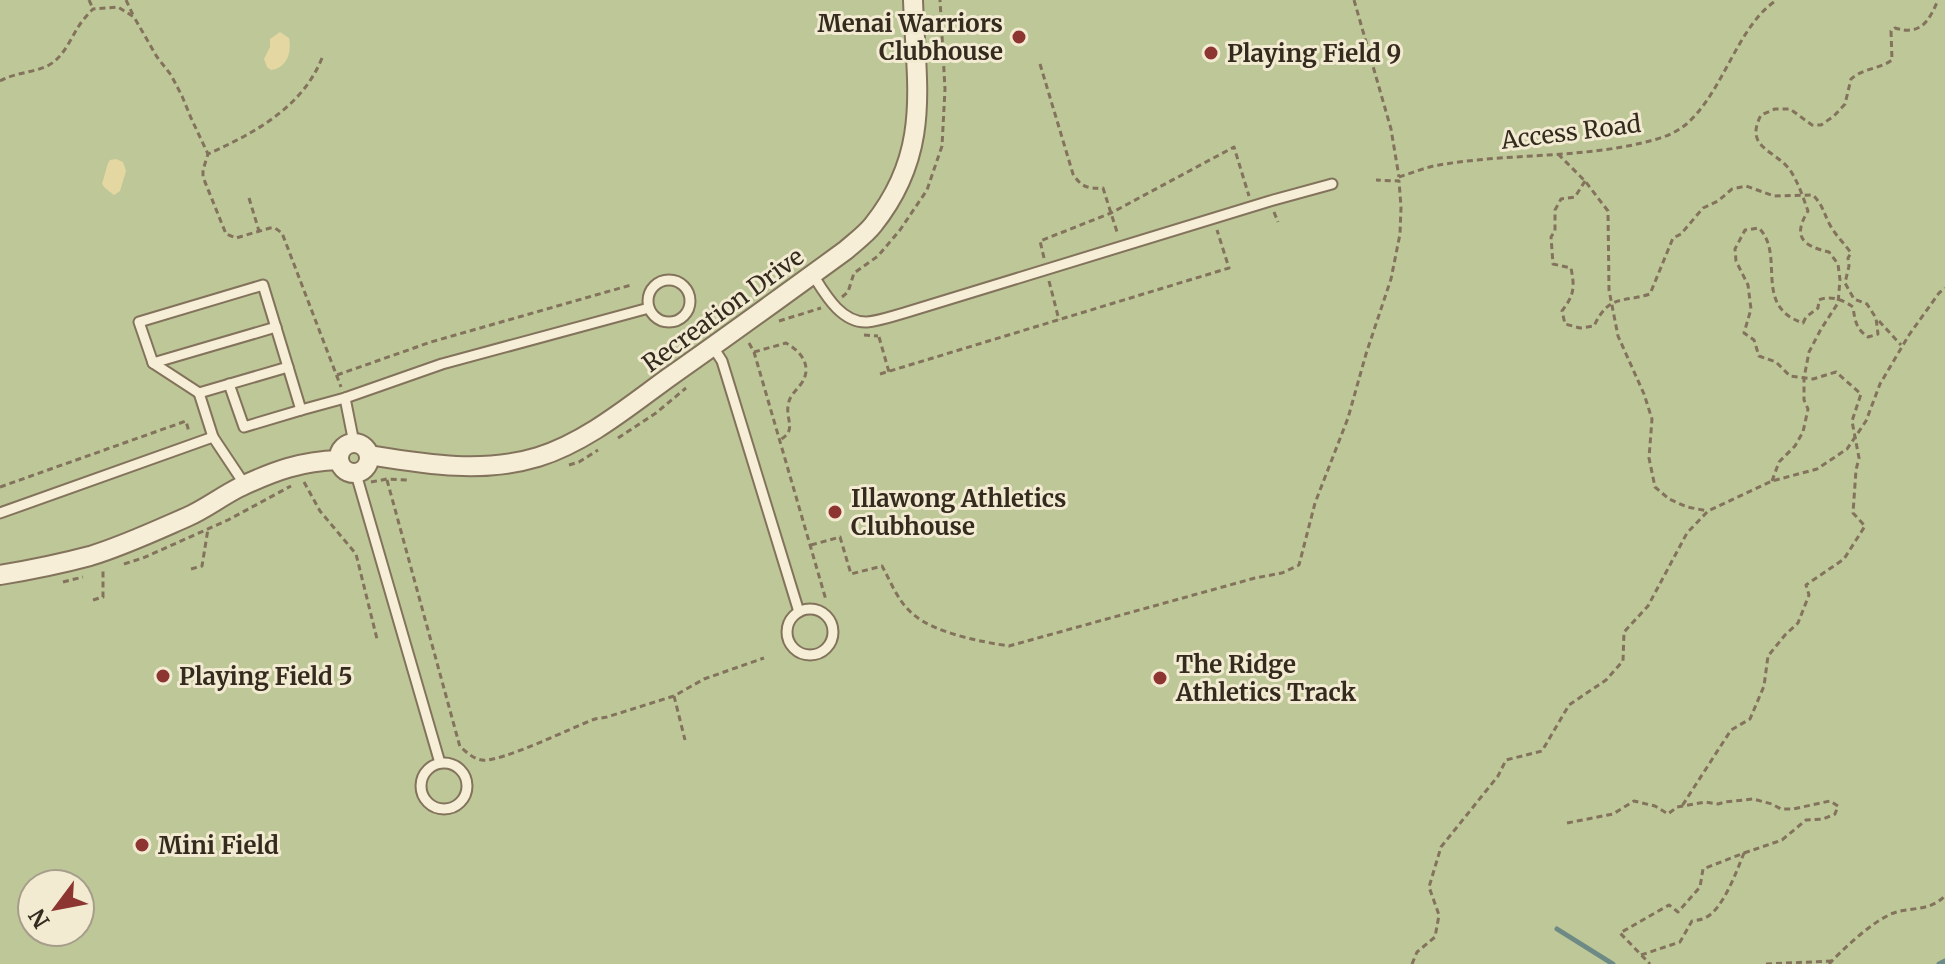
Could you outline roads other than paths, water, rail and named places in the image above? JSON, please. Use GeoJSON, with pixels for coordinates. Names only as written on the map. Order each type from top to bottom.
{"type":"FeatureCollection","features":[{"type":"Feature","properties":{"kind":"street","name":"Recreation Drive"},"geometry":{"type":"LineString","coordinates":[[362,449],[437,465],[475,467],[538,457],[570,443],[717,354],[846,250],[872,228],[890,202],[905,171],[915,139],[918,107],[913,0]]}},
{"type":"Feature","properties":{"kind":"street"},"geometry":{"type":"LineString","coordinates":[[348,444],[362,449],[367,467],[356,474],[345,470],[339,460],[348,444]]}},
{"type":"Feature","properties":{"kind":"street"},"geometry":{"type":"LineString","coordinates":[[0,575],[104,551],[191,515],[245,485],[291,467],[315,461],[339,460]]}},
{"type":"Feature","properties":{"kind":"lane"},"geometry":{"type":"LineString","coordinates":[[813,275],[833,304],[852,320],[868,322],[1332,184]]}},
{"type":"Feature","properties":{"kind":"lane"},"geometry":{"type":"LineString","coordinates":[[676,281],[689,294],[687,313],[680,320],[662,322],[654,317],[649,308],[651,290],[658,283],[676,281]]}},
{"type":"Feature","properties":{"kind":"lane"},"geometry":{"type":"LineString","coordinates":[[245,485],[213,437],[199,393],[153,363],[139,322],[263,285],[301,410]]}},
{"type":"Feature","properties":{"kind":"lane"},"geometry":{"type":"LineString","coordinates":[[229,384],[244,427],[345,398],[442,364],[649,308]]}},
{"type":"Feature","properties":{"kind":"lane"},"geometry":{"type":"LineString","coordinates":[[153,363],[276,327]]}},
{"type":"Feature","properties":{"kind":"lane"},"geometry":{"type":"LineString","coordinates":[[717,354],[799,612]]}},
{"type":"Feature","properties":{"kind":"lane"},"geometry":{"type":"LineString","coordinates":[[199,393],[288,367]]}},
{"type":"Feature","properties":{"kind":"lane"},"geometry":{"type":"LineString","coordinates":[[345,398],[362,449]]}},
{"type":"Feature","properties":{"kind":"lane"},"geometry":{"type":"LineString","coordinates":[[0,513],[213,437]]}},
{"type":"Feature","properties":{"kind":"lane"},"geometry":{"type":"LineString","coordinates":[[356,474],[440,763]]}},
{"type":"Feature","properties":{"kind":"lane"},"geometry":{"type":"LineString","coordinates":[[820,611],[830,621],[833,628],[831,642],[821,653],[807,656],[790,643],[787,637],[789,622],[799,612],[820,611]]}},
{"type":"Feature","properties":{"kind":"lane"},"geometry":{"type":"LineString","coordinates":[[447,762],[460,768],[467,781],[465,795],[449,808],[434,807],[421,790],[427,770],[440,763],[447,762]]}},
{"type":"Feature","properties":{"kind":"waterway"},"geometry":{"type":"LineString","coordinates":[[1557,929],[1613,964]]}},
{"type":"Feature","properties":{"kind":"waterway"},"geometry":{"type":"LineString","coordinates":[[1939,964],[1945,961]]}},
{"type":"Feature","properties":{"kind":"place","name":"Menai Warriors Clubhouse"},"geometry":{"type":"Point","coordinates":[1019,37]}},
{"type":"Feature","properties":{"kind":"place","name":"Playing Field 9"},"geometry":{"type":"Point","coordinates":[1211,53]}},
{"type":"Feature","properties":{"kind":"place","name":"Illawong Athletics Clubhouse"},"geometry":{"type":"Point","coordinates":[835,512]}},
{"type":"Feature","properties":{"kind":"place","name":"Playing Field 5"},"geometry":{"type":"Point","coordinates":[163,676]}},
{"type":"Feature","properties":{"kind":"place","name":"The Ridge Athletics Track"},"geometry":{"type":"Point","coordinates":[1160,678]}},
{"type":"Feature","properties":{"kind":"place","name":"Mini Field"},"geometry":{"type":"Point","coordinates":[142,845]}}]}
